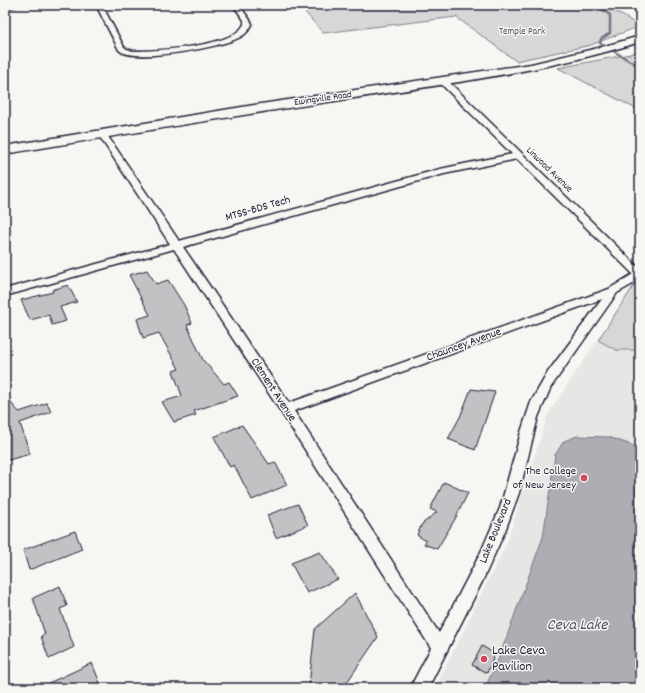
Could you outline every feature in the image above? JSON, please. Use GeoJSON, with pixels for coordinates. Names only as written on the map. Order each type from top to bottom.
{"type":"FeatureCollection","features":[{"type":"Feature","properties":{"kind":"main road","name":"Ewingville Road"},"geometry":{"type":"LineString","coordinates":[[5,150],[248,110],[443,82],[531,67],[601,51],[640,39]]}},
{"type":"Feature","properties":{"kind":"street"},"geometry":{"type":"LineString","coordinates":[[5,7],[16,5]]}},
{"type":"Feature","properties":{"kind":"street"},"geometry":{"type":"LineString","coordinates":[[99,5],[121,48],[129,53],[149,54],[213,44],[238,36],[247,28],[247,20],[236,5]]}},
{"type":"Feature","properties":{"kind":"street","name":"Linwood Avenue"},"geometry":{"type":"LineString","coordinates":[[443,82],[640,275]]}},
{"type":"Feature","properties":{"kind":"street","name":"Clement Avenue"},"geometry":{"type":"LineString","coordinates":[[102,134],[286,409],[440,648]]}},
{"type":"Feature","properties":{"kind":"street","name":"MTSS-BDS Tech"},"geometry":{"type":"LineString","coordinates":[[5,292],[443,171],[518,156]]}},
{"type":"Feature","properties":{"kind":"street","name":"Chauncey Avenue"},"geometry":{"type":"LineString","coordinates":[[286,409],[612,291],[640,275]]}},
{"type":"Feature","properties":{"kind":"street","name":"Lake Boulevard"},"geometry":{"type":"LineString","coordinates":[[419,688],[490,551],[507,507],[524,441],[533,413],[545,387],[559,365],[576,345],[612,291]]}},
{"type":"Feature","properties":{"kind":"shaded area","name":"Ceva Lake"},"geometry":{"type":"Polygon","coordinates":[[[635,284],[640,289],[640,688],[435,688],[507,542],[548,414],[635,284]]]}},
{"type":"Feature","properties":{"kind":"green space","name":"Temple Park"},"geometry":{"type":"Polygon","coordinates":[[[299,5],[605,5],[640,26],[591,45],[516,61],[456,17],[323,33],[299,5]]]}},
{"type":"Feature","properties":{"kind":"green space"},"geometry":{"type":"Polygon","coordinates":[[[640,50],[640,111],[558,68],[630,54],[640,50]]]}},
{"type":"Feature","properties":{"kind":"green space"},"geometry":{"type":"Polygon","coordinates":[[[640,283],[640,350],[616,350],[598,340],[635,284],[640,283]]]}},
{"type":"Feature","properties":{"kind":"water","name":"Ceva Lake"},"geometry":{"type":"Polygon","coordinates":[[[577,436],[609,437],[640,448],[640,688],[485,688],[500,655],[543,537],[555,455],[564,441],[577,436]]]}},
{"type":"Feature","properties":{"kind":"building"},"geometry":{"type":"Polygon","coordinates":[[[147,270],[156,284],[168,280],[184,305],[192,323],[187,325],[203,360],[224,384],[229,382],[238,396],[194,411],[196,415],[174,422],[162,402],[182,396],[173,371],[179,369],[159,333],[143,338],[137,319],[150,315],[129,275],[147,270]]]}},
{"type":"Feature","properties":{"kind":"building"},"geometry":{"type":"Polygon","coordinates":[[[68,285],[77,302],[60,307],[66,321],[52,325],[49,315],[30,320],[21,300],[53,292],[52,290],[68,285]]]}},
{"type":"Feature","properties":{"kind":"building"},"geometry":{"type":"Polygon","coordinates":[[[471,389],[495,392],[475,450],[448,439],[460,417],[471,389]]]}},
{"type":"Feature","properties":{"kind":"building"},"geometry":{"type":"Polygon","coordinates":[[[5,396],[19,412],[47,403],[51,412],[20,423],[30,454],[5,461],[5,396]]]}},
{"type":"Feature","properties":{"kind":"building"},"geometry":{"type":"Polygon","coordinates":[[[242,425],[269,464],[275,462],[287,485],[252,500],[234,465],[230,467],[214,437],[242,425]]]}},
{"type":"Feature","properties":{"kind":"building"},"geometry":{"type":"Polygon","coordinates":[[[444,482],[468,493],[455,519],[437,549],[424,544],[426,541],[417,535],[422,524],[437,512],[430,509],[444,482]]]}},
{"type":"Feature","properties":{"kind":"building"},"geometry":{"type":"Polygon","coordinates":[[[298,504],[308,525],[276,538],[267,515],[298,504]]]}},
{"type":"Feature","properties":{"kind":"building"},"geometry":{"type":"Polygon","coordinates":[[[75,531],[82,549],[29,570],[23,550],[75,531]]]}},
{"type":"Feature","properties":{"kind":"building"},"geometry":{"type":"Polygon","coordinates":[[[320,552],[338,579],[307,593],[291,563],[320,552]]]}},
{"type":"Feature","properties":{"kind":"building"},"geometry":{"type":"Polygon","coordinates":[[[60,586],[67,606],[60,609],[74,647],[49,659],[41,636],[45,634],[33,598],[60,586]]]}},
{"type":"Feature","properties":{"kind":"building"},"geometry":{"type":"Polygon","coordinates":[[[355,593],[378,637],[343,688],[317,688],[309,685],[315,629],[355,593]]]}},
{"type":"Feature","properties":{"kind":"building","name":"Lake Ceva Pavilion"},"geometry":{"type":"Polygon","coordinates":[[[482,646],[495,654],[487,673],[472,665],[482,646]]]}},
{"type":"Feature","properties":{"kind":"building"},"geometry":{"type":"Polygon","coordinates":[[[92,663],[102,688],[38,688],[92,663]]]}},
{"type":"Feature","properties":{"kind":"waterway"},"geometry":{"type":"LineString","coordinates":[[596,5],[610,15],[610,33],[601,39],[600,43],[640,67]]}},
{"type":"Feature","properties":{"kind":"place","name":"The College of New Jersey"},"geometry":{"type":"Point","coordinates":[584,478]}},
{"type":"Feature","properties":{"kind":"place","name":"Lake Ceva Pavilion"},"geometry":{"type":"Point","coordinates":[484,659]}}]}
